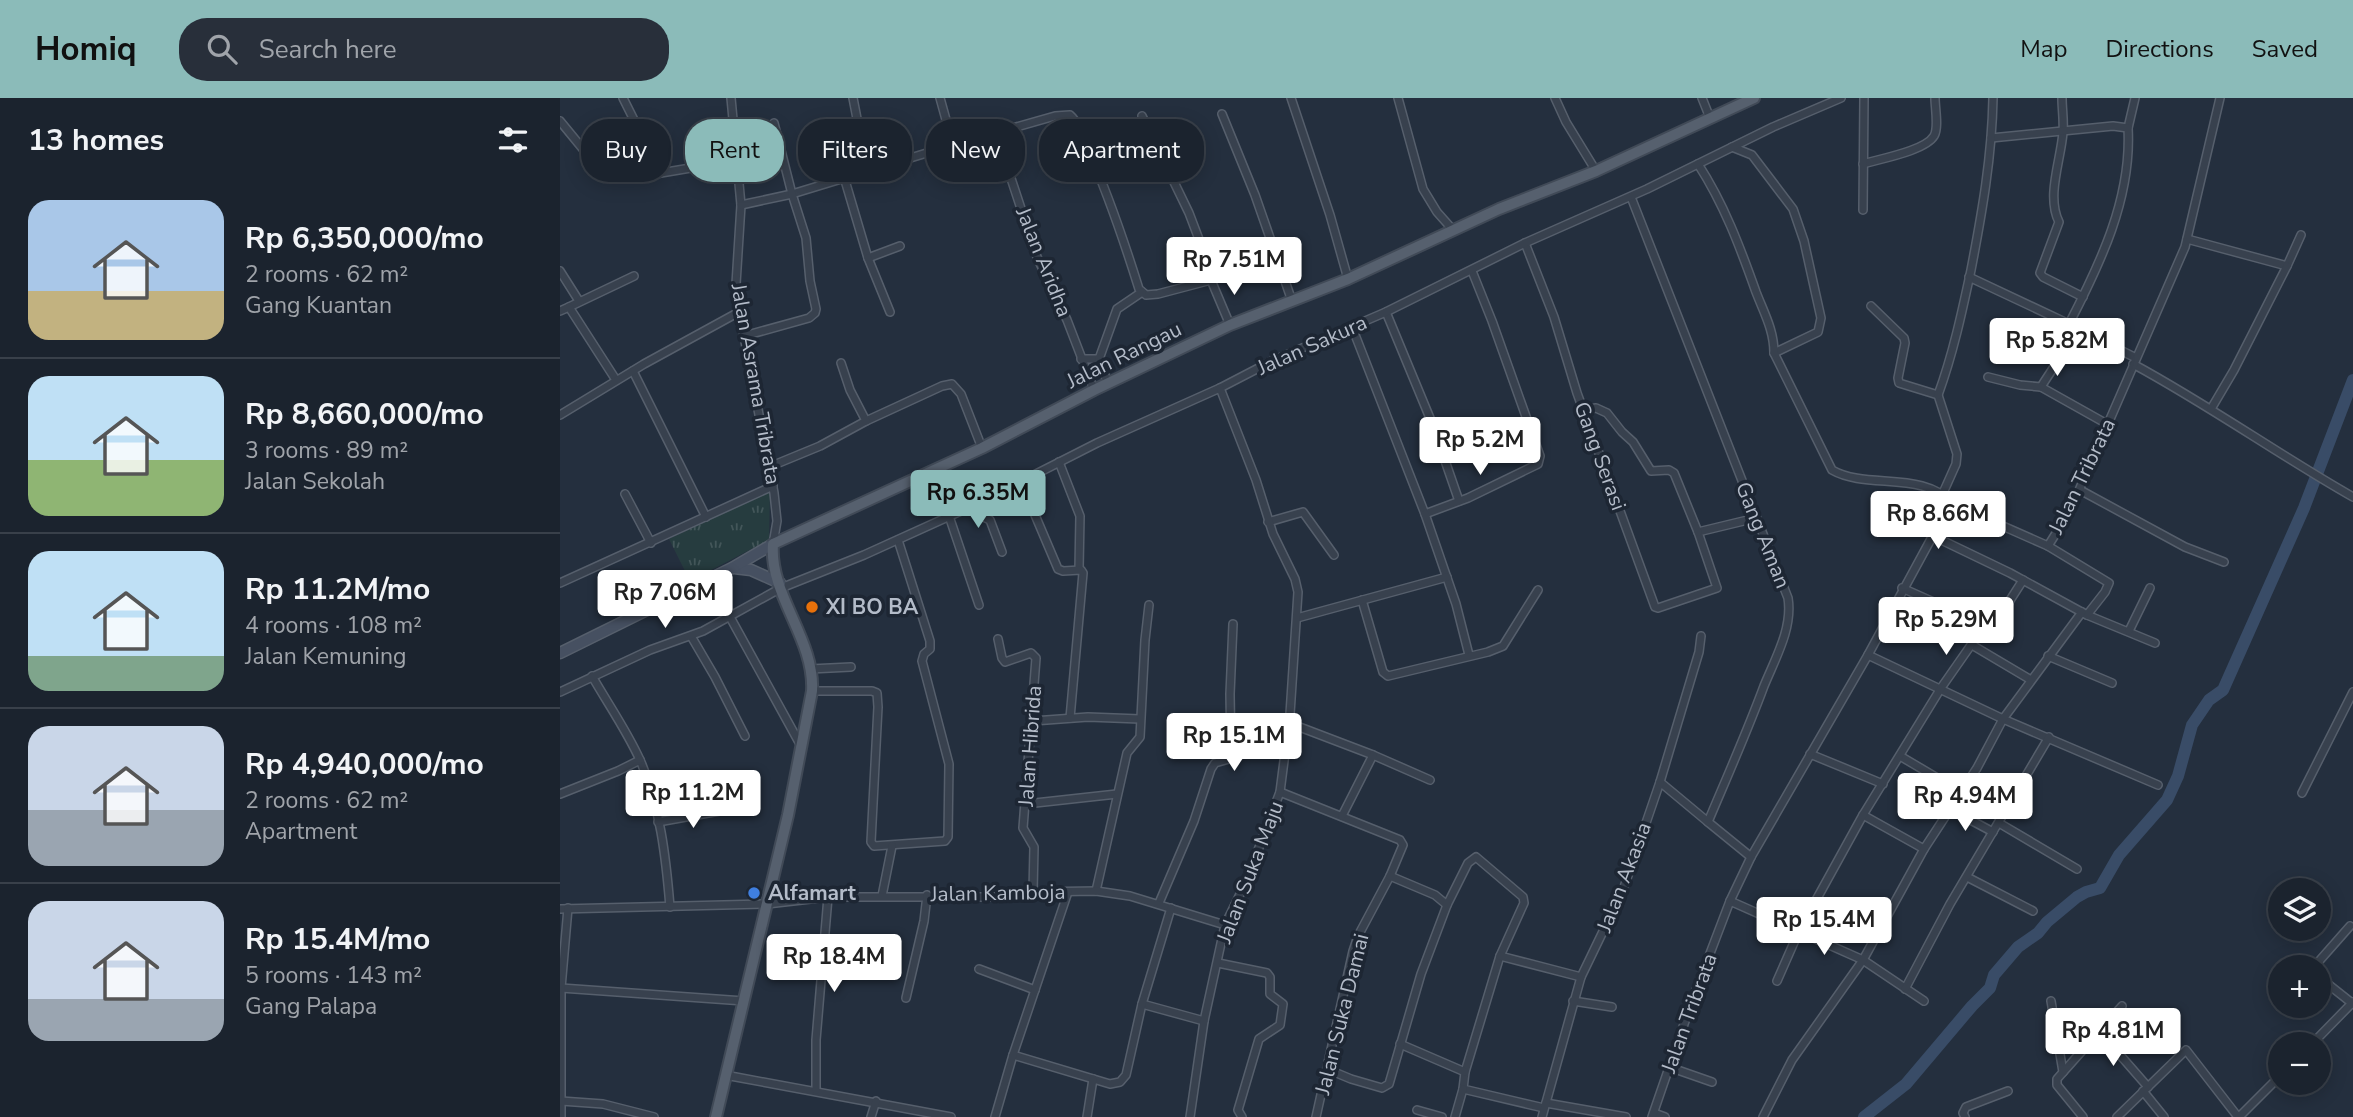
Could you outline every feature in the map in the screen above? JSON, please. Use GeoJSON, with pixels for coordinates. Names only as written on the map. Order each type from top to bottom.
{"type":"FeatureCollection","features":[{"type":"Feature","properties":{"kind":"main road","name":"Jalan Rangau"},"geometry":{"type":"LineString","coordinates":[[782,536],[982,448],[1094,390],[1230,325],[1348,279],[1453,230],[1596,171],[1750,99]]}},
{"type":"Feature","properties":{"kind":"main road"},"geometry":{"type":"LineString","coordinates":[[716,1117],[767,904],[812,691],[810,669],[801,638],[774,569],[782,536]]}},
{"type":"Feature","properties":{"kind":"street"},"geometry":{"type":"LineString","coordinates":[[623,98],[634,119]]}},
{"type":"Feature","properties":{"kind":"street","name":"Jalan Asrama Tribrata"},"geometry":{"type":"LineString","coordinates":[[731,98],[733,119]]}},
{"type":"Feature","properties":{"kind":"street"},"geometry":{"type":"LineString","coordinates":[[853,98],[857,119]]}},
{"type":"Feature","properties":{"kind":"street"},"geometry":{"type":"LineString","coordinates":[[940,98],[946,119]]}},
{"type":"Feature","properties":{"kind":"street"},"geometry":{"type":"LineString","coordinates":[[1291,98],[1326,202],[1348,279]]}},
{"type":"Feature","properties":{"kind":"street"},"geometry":{"type":"LineString","coordinates":[[1398,98],[1423,189],[1437,212],[1453,230]]}},
{"type":"Feature","properties":{"kind":"street"},"geometry":{"type":"LineString","coordinates":[[1555,98],[1566,122],[1596,171]]}},
{"type":"Feature","properties":{"kind":"street"},"geometry":{"type":"LineString","coordinates":[[1702,98],[1710,118]]}},
{"type":"Feature","properties":{"kind":"street","name":"Jalan Sakura"},"geometry":{"type":"LineString","coordinates":[[560,692],[730,617],[780,583],[898,540],[1272,361],[1386,312],[1525,243],[1631,197],[1731,147],[1841,98]]}},
{"type":"Feature","properties":{"kind":"street"},"geometry":{"type":"LineString","coordinates":[[1863,210],[1864,98]]}},
{"type":"Feature","properties":{"kind":"street"},"geometry":{"type":"LineString","coordinates":[[1863,164],[1913,149],[1933,138],[1935,98]]}},
{"type":"Feature","properties":{"kind":"street"},"geometry":{"type":"LineString","coordinates":[[1943,493],[1956,464],[1957,454],[1938,395],[1961,320],[1979,230],[1991,138],[1993,98]]}},
{"type":"Feature","properties":{"kind":"street"},"geometry":{"type":"LineString","coordinates":[[2062,98],[2063,130],[2055,188],[2059,222],[2040,273],[2083,297]]}},
{"type":"Feature","properties":{"kind":"street"},"geometry":{"type":"LineString","coordinates":[[2041,387],[2067,343],[2069,324],[2101,257],[2123,191],[2128,128],[2135,98]]}},
{"type":"Feature","properties":{"kind":"street","name":"Jalan Tribrata"},"geometry":{"type":"LineString","coordinates":[[1653,1115],[1730,901],[1752,857],[1868,655],[1931,535],[1954,504],[2048,546],[2080,490],[2187,239],[2220,98]]}},
{"type":"Feature","properties":{"kind":"street"},"geometry":{"type":"LineString","coordinates":[[1025,125],[1064,114],[1073,118],[1096,166],[1142,292],[1146,295],[1158,294],[1211,280]]}},
{"type":"Feature","properties":{"kind":"street"},"geometry":{"type":"LineString","coordinates":[[1222,114],[1255,195],[1292,301]]}},
{"type":"Feature","properties":{"kind":"street"},"geometry":{"type":"LineString","coordinates":[[1142,116],[1189,213],[1211,280],[1230,325]]}},
{"type":"Feature","properties":{"kind":"street"},"geometry":{"type":"LineString","coordinates":[[560,121],[581,147]]}},
{"type":"Feature","properties":{"kind":"street"},"geometry":{"type":"LineString","coordinates":[[1991,138],[2113,126],[2128,128]]}},
{"type":"Feature","properties":{"kind":"street"},"geometry":{"type":"LineString","coordinates":[[1731,147],[1752,155],[1793,209],[1804,242],[1821,318],[1818,332],[1774,353]]}},
{"type":"Feature","properties":{"kind":"street"},"geometry":{"type":"LineString","coordinates":[[744,336],[809,318],[815,313],[807,239],[784,162]]}},
{"type":"Feature","properties":{"kind":"street"},"geometry":{"type":"LineString","coordinates":[[1699,164],[1714,188],[1737,239],[1774,333],[1774,353],[1832,470],[1853,476],[1915,485],[1943,493],[1954,504]]}},
{"type":"Feature","properties":{"kind":"street","name":"Jalan Asrama Tribrata"},"geometry":{"type":"LineString","coordinates":[[739,182],[741,205],[736,284],[739,312],[782,536]]}},
{"type":"Feature","properties":{"kind":"street"},"geometry":{"type":"LineString","coordinates":[[741,205],[792,194],[829,182]]}},
{"type":"Feature","properties":{"kind":"street"},"geometry":{"type":"LineString","coordinates":[[845,182],[868,258],[890,312]]}},
{"type":"Feature","properties":{"kind":"street","name":"Jalan Aridha"},"geometry":{"type":"LineString","coordinates":[[1012,182],[1037,257],[1067,320],[1094,390]]}},
{"type":"Feature","properties":{"kind":"street","name":"Gang Aman"},"geometry":{"type":"LineString","coordinates":[[1631,197],[1788,598],[1789,615],[1784,634],[1748,730],[1708,822]]}},
{"type":"Feature","properties":{"kind":"street"},"geometry":{"type":"LineString","coordinates":[[2211,409],[2234,370],[2301,236]]}},
{"type":"Feature","properties":{"kind":"street"},"geometry":{"type":"LineString","coordinates":[[2187,239],[2287,266]]}},
{"type":"Feature","properties":{"kind":"street","name":"Gang Serasi"},"geometry":{"type":"LineString","coordinates":[[1525,243],[1554,317],[1583,410],[1655,607],[1717,588],[1698,533]]}},
{"type":"Feature","properties":{"kind":"street"},"geometry":{"type":"LineString","coordinates":[[868,258],[900,246]]}},
{"type":"Feature","properties":{"kind":"street"},"geometry":{"type":"LineString","coordinates":[[560,271],[579,301]]}},
{"type":"Feature","properties":{"kind":"street"},"geometry":{"type":"LineString","coordinates":[[1425,514],[1458,502],[1538,464],[1540,460],[1472,271]]}},
{"type":"Feature","properties":{"kind":"street"},"geometry":{"type":"LineString","coordinates":[[560,311],[634,276]]}},
{"type":"Feature","properties":{"kind":"street"},"geometry":{"type":"LineString","coordinates":[[1969,277],[2069,324]]}},
{"type":"Feature","properties":{"kind":"street"},"geometry":{"type":"LineString","coordinates":[[1108,384],[1099,359],[1117,309],[1142,292]]}},
{"type":"Feature","properties":{"kind":"street"},"geometry":{"type":"LineString","coordinates":[[1871,306],[1904,338],[1899,383],[1938,395]]}},
{"type":"Feature","properties":{"kind":"street"},"geometry":{"type":"LineString","coordinates":[[569,307],[616,380]]}},
{"type":"Feature","properties":{"kind":"street"},"geometry":{"type":"LineString","coordinates":[[560,415],[616,380],[739,312]]}},
{"type":"Feature","properties":{"kind":"street"},"geometry":{"type":"LineString","coordinates":[[1386,312],[1432,423],[1458,502]]}},
{"type":"Feature","properties":{"kind":"street"},"geometry":{"type":"LineString","coordinates":[[1352,327],[1425,514],[1447,577],[1468,655]]}},
{"type":"Feature","properties":{"kind":"street"},"geometry":{"type":"LineString","coordinates":[[2092,336],[2325,481],[2352,494]]}},
{"type":"Feature","properties":{"kind":"street"},"geometry":{"type":"LineString","coordinates":[[1081,359],[1099,359]]}},
{"type":"Feature","properties":{"kind":"street"},"geometry":{"type":"LineString","coordinates":[[841,363],[850,390],[866,421]]}},
{"type":"Feature","properties":{"kind":"street"},"geometry":{"type":"LineString","coordinates":[[632,371],[706,517]]}},
{"type":"Feature","properties":{"kind":"street"},"geometry":{"type":"LineString","coordinates":[[1989,377],[2041,387],[2107,424]]}},
{"type":"Feature","properties":{"kind":"street"},"geometry":{"type":"LineString","coordinates":[[769,467],[820,446],[866,421],[942,386],[952,384],[961,394],[982,448]]}},
{"type":"Feature","properties":{"kind":"street","name":"Jalan Suka Maju"},"geometry":{"type":"LineString","coordinates":[[1190,1117],[1204,1021],[1225,925],[1246,881],[1280,792],[1289,723],[1297,618],[1297,585],[1269,522],[1256,480],[1220,388]]}},
{"type":"Feature","properties":{"kind":"street"},"geometry":{"type":"LineString","coordinates":[[1583,410],[1596,408],[1607,413],[1633,442],[1648,468],[1655,472],[1669,470],[1674,473],[1698,533],[1756,518]]}},
{"type":"Feature","properties":{"kind":"street"},"geometry":{"type":"LineString","coordinates":[[1059,462],[1080,516],[1079,569],[1083,573],[1070,718]]}},
{"type":"Feature","properties":{"kind":"street"},"geometry":{"type":"LineString","coordinates":[[1021,482],[1058,569],[1079,569]]}},
{"type":"Feature","properties":{"kind":"street"},"geometry":{"type":"LineString","coordinates":[[560,583],[773,486]]}},
{"type":"Feature","properties":{"kind":"street"},"geometry":{"type":"LineString","coordinates":[[2080,490],[2175,542],[2224,562]]}},
{"type":"Feature","properties":{"kind":"street"},"geometry":{"type":"LineString","coordinates":[[625,494],[651,542]]}},
{"type":"Feature","properties":{"kind":"street"},"geometry":{"type":"LineString","coordinates":[[972,506],[975,513],[990,520],[1002,552]]}},
{"type":"Feature","properties":{"kind":"street"},"geometry":{"type":"LineString","coordinates":[[1269,522],[1304,512],[1334,555]]}},
{"type":"Feature","properties":{"kind":"street"},"geometry":{"type":"LineString","coordinates":[[949,516],[979,606]]}},
{"type":"Feature","properties":{"kind":"street"},"geometry":{"type":"LineString","coordinates":[[1931,535],[2085,613],[2155,643]]}},
{"type":"Feature","properties":{"kind":"street","name":"Jalan Rangau"},"geometry":{"type":"LineString","coordinates":[[560,653],[748,560],[782,536]]}},
{"type":"Feature","properties":{"kind":"street"},"geometry":{"type":"LineString","coordinates":[[812,691],[877,693],[872,842],[875,846],[939,843],[948,837],[949,764],[922,661],[924,654],[930,649],[930,641],[898,540]]}},
{"type":"Feature","properties":{"kind":"street"},"geometry":{"type":"LineString","coordinates":[[1763,1117],[1792,1060],[1863,960],[1924,849],[1951,809],[2003,719],[2048,656],[2105,592],[2109,583],[2048,546]]}},
{"type":"Feature","properties":{"kind":"street"},"geometry":{"type":"LineString","coordinates":[[748,560],[780,583]]}},
{"type":"Feature","properties":{"kind":"street"},"geometry":{"type":"LineString","coordinates":[[732,568],[751,570],[780,583]]}},
{"type":"Feature","properties":{"kind":"street"},"geometry":{"type":"LineString","coordinates":[[1297,618],[1447,577]]}},
{"type":"Feature","properties":{"kind":"street"},"geometry":{"type":"LineString","coordinates":[[1777,981],[1799,931],[1863,814],[1941,688],[1985,625],[2007,605],[2023,580]]}},
{"type":"Feature","properties":{"kind":"street"},"geometry":{"type":"LineString","coordinates":[[1902,588],[1985,625]]}},
{"type":"Feature","properties":{"kind":"street"},"geometry":{"type":"LineString","coordinates":[[2129,631],[2150,589]]}},
{"type":"Feature","properties":{"kind":"street"},"geometry":{"type":"LineString","coordinates":[[1362,600],[1383,673],[1386,675],[1488,652],[1503,646],[1538,590]]}},
{"type":"Feature","properties":{"kind":"street"},"geometry":{"type":"LineString","coordinates":[[1096,891],[1128,750],[1140,737],[1149,605]]}},
{"type":"Feature","properties":{"kind":"street"},"geometry":{"type":"LineString","coordinates":[[730,617],[802,748]]}},
{"type":"Feature","properties":{"kind":"street"},"geometry":{"type":"LineString","coordinates":[[1160,903],[1194,821],[1213,765],[1226,762],[1231,755],[1233,624]]}},
{"type":"Feature","properties":{"kind":"street"},"geometry":{"type":"LineString","coordinates":[[691,636],[745,736]]}},
{"type":"Feature","properties":{"kind":"street","name":"Jalan Akasia"},"geometry":{"type":"LineString","coordinates":[[1542,1117],[1573,1001],[1581,977],[1623,890],[1660,782],[1699,652],[1701,636]]}},
{"type":"Feature","properties":{"kind":"street","name":"Jalan Hibrida"},"geometry":{"type":"LineString","coordinates":[[998,639],[1005,662],[1031,653],[1035,656],[1033,721],[1023,828],[1034,847],[1033,892]]}},
{"type":"Feature","properties":{"kind":"street"},"geometry":{"type":"LineString","coordinates":[[1972,645],[2031,680]]}},
{"type":"Feature","properties":{"kind":"street"},"geometry":{"type":"LineString","coordinates":[[1868,655],[2003,719],[2158,785]]}},
{"type":"Feature","properties":{"kind":"street"},"geometry":{"type":"LineString","coordinates":[[2048,656],[2112,682]]}},
{"type":"Feature","properties":{"kind":"street"},"geometry":{"type":"LineString","coordinates":[[810,669],[851,667]]}},
{"type":"Feature","properties":{"kind":"street"},"geometry":{"type":"LineString","coordinates":[[592,676],[640,760],[651,789],[670,907]]}},
{"type":"Feature","properties":{"kind":"street"},"geometry":{"type":"LineString","coordinates":[[2302,793],[2353,692]]}},
{"type":"Feature","properties":{"kind":"street"},"geometry":{"type":"LineString","coordinates":[[1033,721],[1070,718],[1140,719]]}},
{"type":"Feature","properties":{"kind":"street"},"geometry":{"type":"LineString","coordinates":[[1289,723],[1430,780]]}},
{"type":"Feature","properties":{"kind":"street"},"geometry":{"type":"LineString","coordinates":[[1905,989],[1966,877],[2049,737]]}},
{"type":"Feature","properties":{"kind":"street"},"geometry":{"type":"LineString","coordinates":[[1810,754],[1883,784]]}},
{"type":"Feature","properties":{"kind":"street"},"geometry":{"type":"LineString","coordinates":[[1342,816],[1373,755]]}},
{"type":"Feature","properties":{"kind":"street"},"geometry":{"type":"LineString","coordinates":[[1900,756],[1961,792]]}},
{"type":"Feature","properties":{"kind":"street"},"geometry":{"type":"LineString","coordinates":[[560,793],[640,760]]}},
{"type":"Feature","properties":{"kind":"street"},"geometry":{"type":"LineString","coordinates":[[1660,782],[1752,857]]}},
{"type":"Feature","properties":{"kind":"street","name":"Jalan Suka Damai"},"geometry":{"type":"LineString","coordinates":[[1280,792],[1402,841],[1402,850],[1356,943],[1316,1117]]}},
{"type":"Feature","properties":{"kind":"street"},"geometry":{"type":"LineString","coordinates":[[1026,804],[1117,794]]}},
{"type":"Feature","properties":{"kind":"street"},"geometry":{"type":"LineString","coordinates":[[1951,809],[1993,832]]}},
{"type":"Feature","properties":{"kind":"street"},"geometry":{"type":"LineString","coordinates":[[658,822],[725,810]]}},
{"type":"Feature","properties":{"kind":"street"},"geometry":{"type":"LineString","coordinates":[[1863,814],[1924,849]]}},
{"type":"Feature","properties":{"kind":"street"},"geometry":{"type":"LineString","coordinates":[[1999,823],[2077,869]]}},
{"type":"Feature","properties":{"kind":"street"},"geometry":{"type":"LineString","coordinates":[[882,896],[892,846]]}},
{"type":"Feature","properties":{"kind":"street"},"geometry":{"type":"LineString","coordinates":[[1326,1069],[1384,1088],[1389,1084],[1421,974],[1447,905],[1468,863],[1476,858],[1520,892],[1524,903],[1500,956],[1465,1072],[1455,1117]]}},
{"type":"Feature","properties":{"kind":"street"},"geometry":{"type":"LineString","coordinates":[[1390,876],[1435,895],[1447,905]]}},
{"type":"Feature","properties":{"kind":"street"},"geometry":{"type":"LineString","coordinates":[[1966,877],[2033,911]]}},
{"type":"Feature","properties":{"kind":"street","name":"Jalan Kamboja"},"geometry":{"type":"LineString","coordinates":[[564,909],[767,904],[828,897],[998,897],[1033,892],[1096,891],[1130,895],[1225,925]]}},
{"type":"Feature","properties":{"kind":"street"},"geometry":{"type":"LineString","coordinates":[[995,1117],[1068,892]]}},
{"type":"Feature","properties":{"kind":"street"},"geometry":{"type":"LineString","coordinates":[[906,998],[927,895]]}},
{"type":"Feature","properties":{"kind":"street"},"geometry":{"type":"LineString","coordinates":[[816,1090],[817,1030],[828,897]]}},
{"type":"Feature","properties":{"kind":"street"},"geometry":{"type":"LineString","coordinates":[[1730,901],[1863,960],[1924,1001]]}},
{"type":"Feature","properties":{"kind":"street"},"geometry":{"type":"LineString","coordinates":[[1013,1055],[1110,1084],[1125,1078],[1142,1004],[1171,908]]}},
{"type":"Feature","properties":{"kind":"street"},"geometry":{"type":"LineString","coordinates":[[561,1117],[564,909]]}},
{"type":"Feature","properties":{"kind":"street"},"geometry":{"type":"LineString","coordinates":[[2324,955],[2350,926]]}},
{"type":"Feature","properties":{"kind":"street"},"geometry":{"type":"LineString","coordinates":[[1500,956],[1581,977]]}},
{"type":"Feature","properties":{"kind":"street"},"geometry":{"type":"LineString","coordinates":[[1217,963],[1267,973],[1270,977],[1271,996],[1283,1004],[1280,1026],[1261,1037],[1257,1045],[1238,1110],[1242,1117]]}},
{"type":"Feature","properties":{"kind":"street"},"geometry":{"type":"LineString","coordinates":[[979,969],[1035,990]]}},
{"type":"Feature","properties":{"kind":"street"},"geometry":{"type":"LineString","coordinates":[[2324,1032],[2353,1003],[2331,986]]}},
{"type":"Feature","properties":{"kind":"street"},"geometry":{"type":"LineString","coordinates":[[561,988],[744,1001]]}},
{"type":"Feature","properties":{"kind":"street"},"geometry":{"type":"LineString","coordinates":[[1573,1001],[1612,1007]]}},
{"type":"Feature","properties":{"kind":"street"},"geometry":{"type":"LineString","coordinates":[[2051,1001],[2063,1072]]}},
{"type":"Feature","properties":{"kind":"street"},"geometry":{"type":"LineString","coordinates":[[1142,1004],[1204,1021]]}},
{"type":"Feature","properties":{"kind":"street"},"geometry":{"type":"LineString","coordinates":[[2083,1117],[2057,1085],[2057,1079],[2122,1006]]}},
{"type":"Feature","properties":{"kind":"street"},"geometry":{"type":"LineString","coordinates":[[2099,1031],[2164,1117]]}},
{"type":"Feature","properties":{"kind":"street"},"geometry":{"type":"LineString","coordinates":[[1400,1044],[1465,1072]]}},
{"type":"Feature","properties":{"kind":"street"},"geometry":{"type":"LineString","coordinates":[[2117,1117],[2187,1050],[2238,1117],[2268,1088]]}},
{"type":"Feature","properties":{"kind":"street"},"geometry":{"type":"LineString","coordinates":[[1669,1067],[1712,1082]]}},
{"type":"Feature","properties":{"kind":"street"},"geometry":{"type":"LineString","coordinates":[[725,1075],[951,1117]]}},
{"type":"Feature","properties":{"kind":"street"},"geometry":{"type":"LineString","coordinates":[[1087,1117],[1093,1079]]}},
{"type":"Feature","properties":{"kind":"street"},"geometry":{"type":"LineString","coordinates":[[1463,1089],[1626,1117]]}},
{"type":"Feature","properties":{"kind":"street"},"geometry":{"type":"LineString","coordinates":[[1965,1117],[1963,1113],[1966,1107],[2008,1091]]}},
{"type":"Feature","properties":{"kind":"street"},"geometry":{"type":"LineString","coordinates":[[561,1101],[603,1104],[654,1117]]}},
{"type":"Feature","properties":{"kind":"street"},"geometry":{"type":"LineString","coordinates":[[872,1117],[876,1101]]}},
{"type":"Feature","properties":{"kind":"street"},"geometry":{"type":"LineString","coordinates":[[1578,1117],[1581,1109]]}},
{"type":"Feature","properties":{"kind":"street"},"geometry":{"type":"LineString","coordinates":[[1417,1110],[1442,1117]]}},
{"type":"Feature","properties":{"kind":"street"},"geometry":{"type":"LineString","coordinates":[[1653,1115],[1665,1117]]}},
{"type":"Feature","properties":{"kind":"green space"},"geometry":{"type":"Polygon","coordinates":[[[770,491],[769,540],[690,581],[669,539],[770,491]]]}},
{"type":"Feature","properties":{"kind":"waterway"},"geometry":{"type":"LineString","coordinates":[[1864,1117],[1906,1084],[1990,988],[1994,975],[2018,947],[2038,933],[2077,897],[2100,888],[2119,855],[2167,800],[2178,776],[2192,725],[2209,700],[2223,690],[2304,508],[2353,380]]}},
{"type":"Feature","properties":{"kind":"place","name":"XI BO BA"},"geometry":{"type":"Point","coordinates":[812,607]}},
{"type":"Feature","properties":{"kind":"place","name":"Alfamart"},"geometry":{"type":"Point","coordinates":[754,893]}}]}
